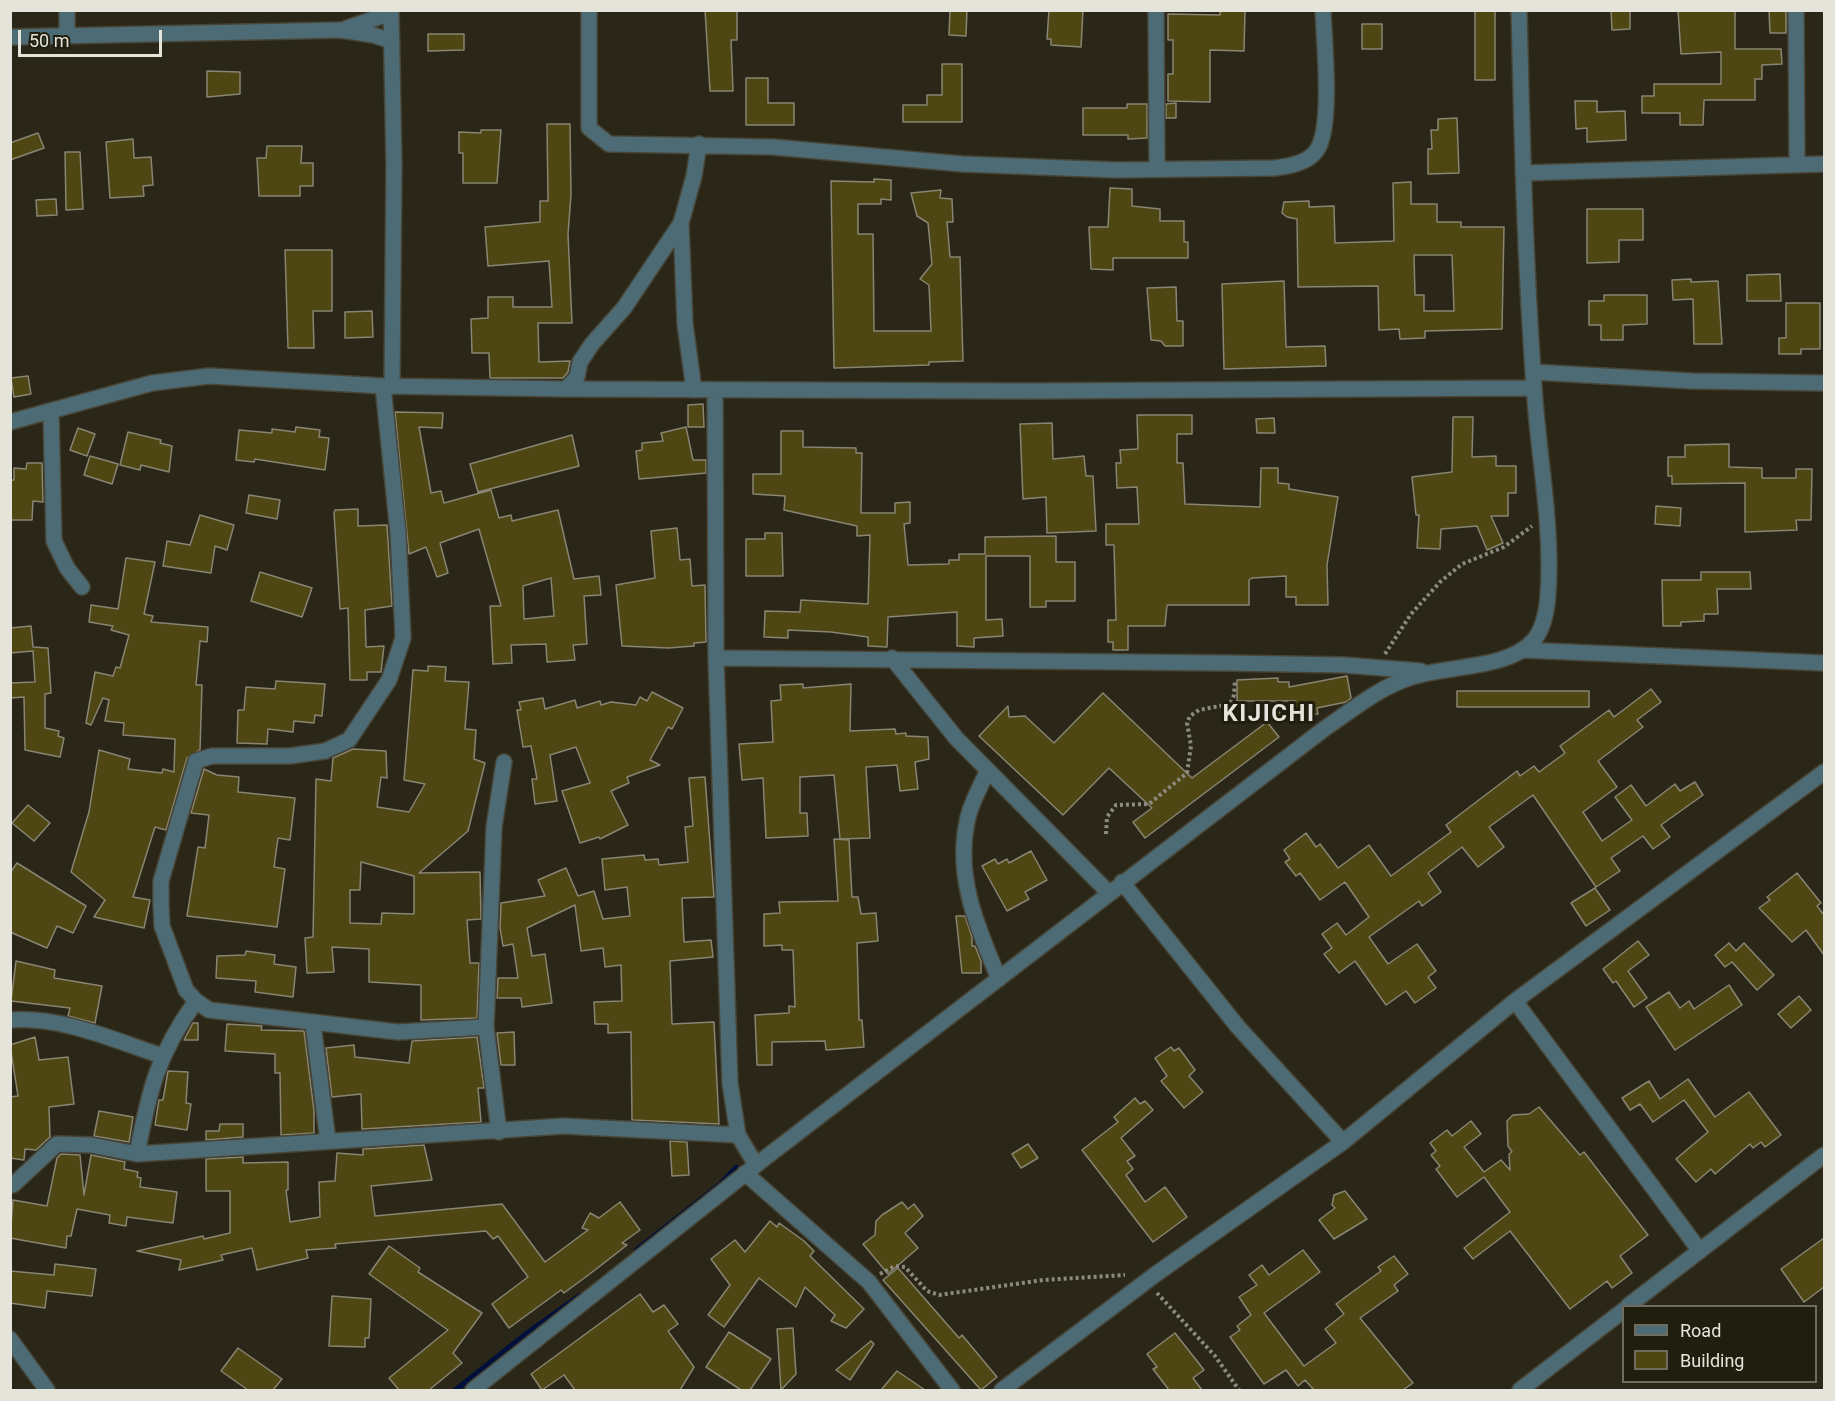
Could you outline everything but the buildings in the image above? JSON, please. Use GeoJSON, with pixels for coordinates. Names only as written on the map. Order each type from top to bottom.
{"type":"FeatureCollection","features":[{"type":"Feature","properties":{"kind":"street"},"geometry":{"type":"LineString","coordinates":[[67,10],[67,36]]}},
{"type":"Feature","properties":{"kind":"street"},"geometry":{"type":"LineString","coordinates":[[590,10],[589,128],[609,144],[699,144],[810,150],[962,164],[1116,170],[1275,168],[1295,165],[1317,150],[1325,121],[1323,10]]}},
{"type":"Feature","properties":{"kind":"street"},"geometry":{"type":"LineString","coordinates":[[1156,10],[1157,169]]}},
{"type":"Feature","properties":{"kind":"street"},"geometry":{"type":"LineString","coordinates":[[1519,10],[1523,173],[1533,380],[1547,516],[1548,593],[1545,616],[1535,638],[1522,650]]}},
{"type":"Feature","properties":{"kind":"street"},"geometry":{"type":"LineString","coordinates":[[1796,10],[1797,165]]}},
{"type":"Feature","properties":{"kind":"street"},"geometry":{"type":"LineString","coordinates":[[341,30],[391,12],[394,165],[387,385],[403,638],[389,680],[349,740],[325,751],[290,756],[212,756],[202,757],[196,761],[162,880],[162,926],[186,990],[209,1010],[313,1024],[398,1032],[486,1027]]}},
{"type":"Feature","properties":{"kind":"street"},"geometry":{"type":"LineString","coordinates":[[10,37],[341,30],[373,35],[392,41]]}},
{"type":"Feature","properties":{"kind":"street"},"geometry":{"type":"LineString","coordinates":[[566,389],[577,377],[580,362],[592,344],[624,308],[681,222],[694,177],[699,144]]}},
{"type":"Feature","properties":{"kind":"street"},"geometry":{"type":"LineString","coordinates":[[1523,173],[1824,164]]}},
{"type":"Feature","properties":{"kind":"street"},"geometry":{"type":"LineString","coordinates":[[681,222],[685,324],[694,390]]}},
{"type":"Feature","properties":{"kind":"street"},"geometry":{"type":"LineString","coordinates":[[10,422],[176,378],[209,376],[387,385],[694,390],[1533,380],[1824,383]]}},
{"type":"Feature","properties":{"kind":"street"},"geometry":{"type":"LineString","coordinates":[[715,390],[716,658],[730,1083],[738,1135],[750,1169],[869,1282],[948,1389]]}},
{"type":"Feature","properties":{"kind":"street"},"geometry":{"type":"LineString","coordinates":[[51,412],[54,541],[67,568],[82,587]]}},
{"type":"Feature","properties":{"kind":"street"},"geometry":{"type":"LineString","coordinates":[[473,1390],[750,1169],[1122,882],[1324,729],[1390,686],[1430,672],[1477,664],[1522,650],[1823,666]]}},
{"type":"Feature","properties":{"kind":"street"},"geometry":{"type":"LineString","coordinates":[[716,658],[1227,663],[1430,672]]}},
{"type":"Feature","properties":{"kind":"street"},"geometry":{"type":"LineString","coordinates":[[892,658],[956,738],[1109,893]]}},
{"type":"Feature","properties":{"kind":"street"},"geometry":{"type":"LineString","coordinates":[[499,1132],[486,1027],[494,827],[504,762]]}},
{"type":"Feature","properties":{"kind":"street"},"geometry":{"type":"LineString","coordinates":[[988,770],[967,820],[963,856],[966,884],[977,926],[999,979]]}},
{"type":"Feature","properties":{"kind":"street"},"geometry":{"type":"LineString","coordinates":[[1002,1390],[1152,1277],[1343,1142],[1515,1001],[1824,772]]}},
{"type":"Feature","properties":{"kind":"street"},"geometry":{"type":"LineString","coordinates":[[1122,882],[1238,1027],[1343,1142]]}},
{"type":"Feature","properties":{"kind":"street"},"geometry":{"type":"LineString","coordinates":[[137,1154],[148,1092],[174,1032],[196,1001]]}},
{"type":"Feature","properties":{"kind":"street"},"geometry":{"type":"LineString","coordinates":[[1515,1001],[1700,1251]]}},
{"type":"Feature","properties":{"kind":"street"},"geometry":{"type":"LineString","coordinates":[[10,1020],[27,1018],[53,1022],[162,1056]]}},
{"type":"Feature","properties":{"kind":"street"},"geometry":{"type":"LineString","coordinates":[[313,1024],[328,1141]]}},
{"type":"Feature","properties":{"kind":"street"},"geometry":{"type":"LineString","coordinates":[[13,1185],[57,1144],[91,1145],[137,1154],[564,1126],[738,1135]]}},
{"type":"Feature","properties":{"kind":"street"},"geometry":{"type":"LineString","coordinates":[[1629,1305],[1824,1155]]}},
{"type":"Feature","properties":{"kind":"street"},"geometry":{"type":"LineString","coordinates":[[1520,1390],[1622,1311]]}},
{"type":"Feature","properties":{"kind":"street"},"geometry":{"type":"LineString","coordinates":[[10,1339],[47,1390]]}},
{"type":"Feature","properties":{"kind":"path"},"geometry":{"type":"LineString","coordinates":[[1377,668],[1411,614],[1440,582],[1462,564],[1504,547],[1547,516]]}},
{"type":"Feature","properties":{"kind":"path"},"geometry":{"type":"LineString","coordinates":[[1106,834],[1107,817],[1116,805],[1149,804],[1187,773],[1191,746],[1187,723],[1190,716],[1199,710],[1230,704],[1234,695],[1235,680],[1227,663]]}},
{"type":"Feature","properties":{"kind":"path"},"geometry":{"type":"LineString","coordinates":[[869,1282],[895,1266],[905,1267],[927,1291],[939,1294],[1043,1280],[1152,1277],[1184,1325],[1215,1356],[1239,1390]]}},
{"type":"Feature","properties":{"kind":"waterway"},"geometry":{"type":"LineString","coordinates":[[637,1250],[721,1184],[736,1168]]}},
{"type":"Feature","properties":{"kind":"waterway"},"geometry":{"type":"LineString","coordinates":[[456,1390],[525,1335],[580,1296]]}},
{"type":"Feature","properties":{"kind":"district","name":"KIJICHI"},"geometry":{"type":"Point","coordinates":[1269,715]}}]}
